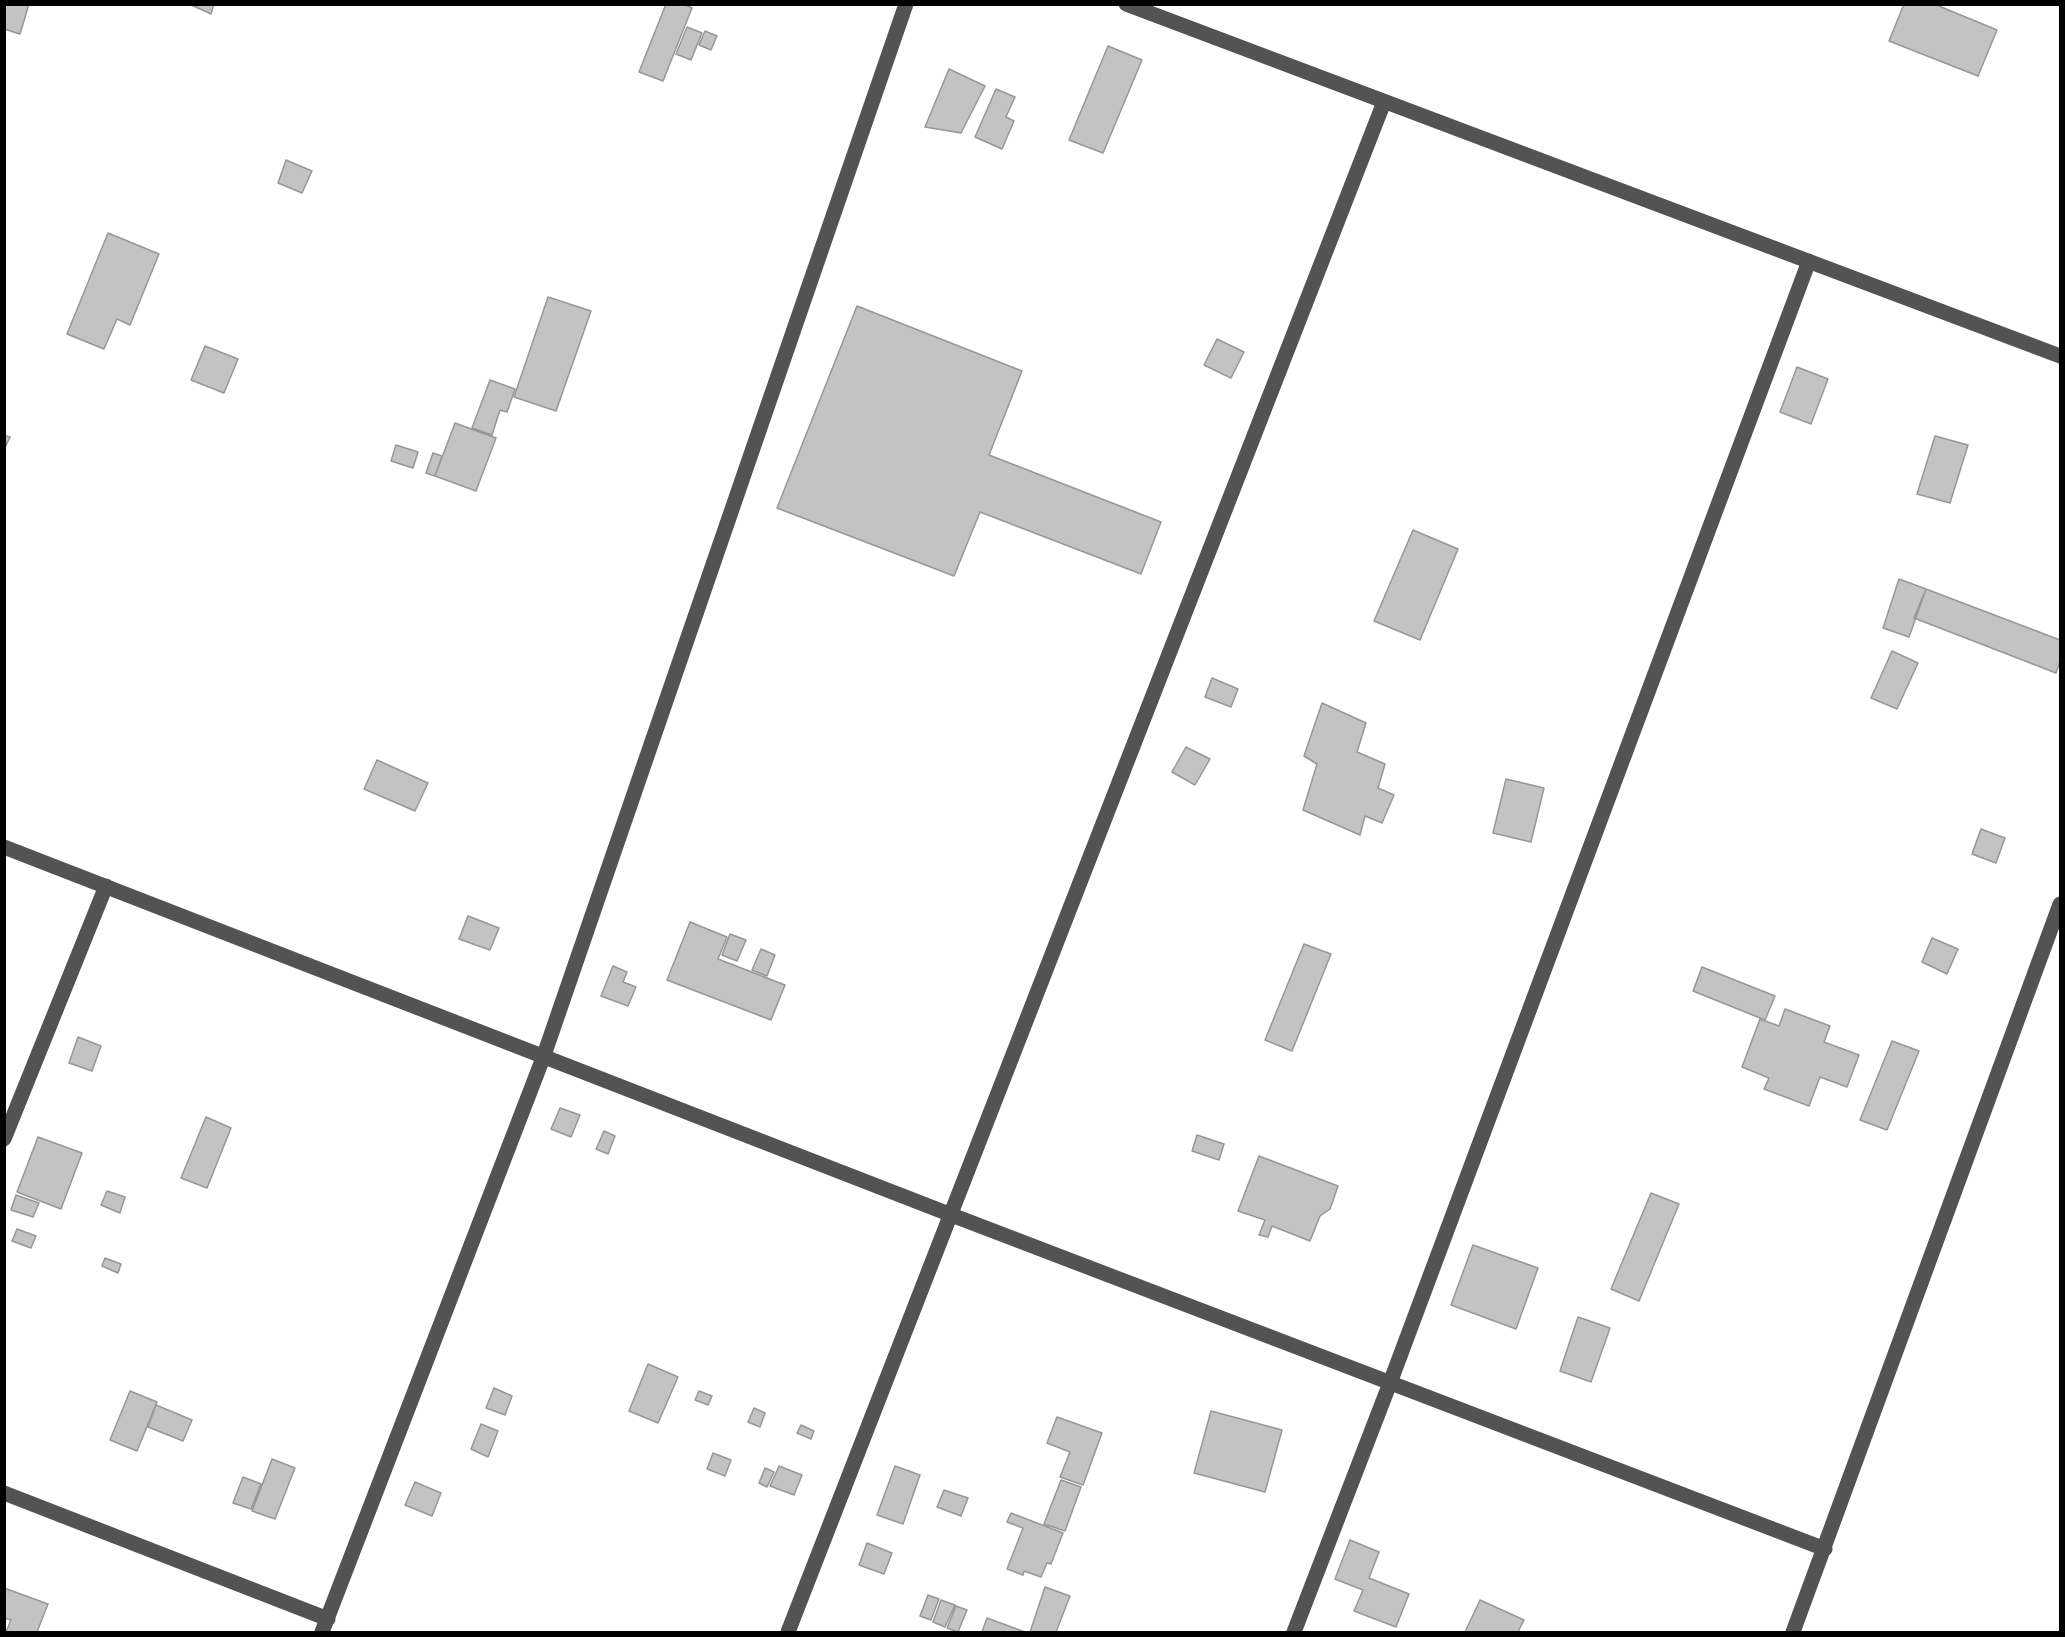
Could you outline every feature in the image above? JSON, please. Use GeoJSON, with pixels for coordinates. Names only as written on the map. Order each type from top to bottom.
{"type":"FeatureCollection","features":[{"type":"Feature","properties":{"kind":"street"},"geometry":{"type":"LineString","coordinates":[[4,1493],[325,1626],[543,1058],[906,4]]}},
{"type":"Feature","properties":{"kind":"street"},"geometry":{"type":"LineString","coordinates":[[1126,4],[2061,356]]}},
{"type":"Feature","properties":{"kind":"street"},"geometry":{"type":"LineString","coordinates":[[788,1632],[1384,102]]}},
{"type":"Feature","properties":{"kind":"street"},"geometry":{"type":"LineString","coordinates":[[1294,1632],[1390,1383],[1809,261]]}},
{"type":"Feature","properties":{"kind":"street"},"geometry":{"type":"LineString","coordinates":[[4,847],[543,1058],[1825,1549]]}},
{"type":"Feature","properties":{"kind":"street"},"geometry":{"type":"LineString","coordinates":[[4,1139],[106,886]]}},
{"type":"Feature","properties":{"kind":"street"},"geometry":{"type":"LineString","coordinates":[[1793,1632],[2061,904]]}},
{"type":"Feature","properties":{"kind":"building"},"geometry":{"type":"Polygon","coordinates":[[[4,4],[29,4],[20,34],[4,29],[4,4]]]}},
{"type":"Feature","properties":{"kind":"building"},"geometry":{"type":"Polygon","coordinates":[[[189,4],[214,4],[211,14],[189,4]]]}},
{"type":"Feature","properties":{"kind":"building"},"geometry":{"type":"Polygon","coordinates":[[[666,4],[683,4],[692,8],[663,81],[639,72],[666,4]]]}},
{"type":"Feature","properties":{"kind":"building"},"geometry":{"type":"Polygon","coordinates":[[[1904,4],[1934,4],[1997,30],[1978,76],[1889,41],[1904,4]]]}},
{"type":"Feature","properties":{"kind":"building"},"geometry":{"type":"Polygon","coordinates":[[[687,27],[702,33],[691,60],[676,54],[687,27]]]}},
{"type":"Feature","properties":{"kind":"building"},"geometry":{"type":"Polygon","coordinates":[[[705,31],[717,36],[711,50],[699,45],[705,31]]]}},
{"type":"Feature","properties":{"kind":"building"},"geometry":{"type":"Polygon","coordinates":[[[1108,46],[1142,60],[1103,153],[1069,140],[1108,46]]]}},
{"type":"Feature","properties":{"kind":"building"},"geometry":{"type":"Polygon","coordinates":[[[949,69],[985,86],[961,133],[925,127],[949,69]]]}},
{"type":"Feature","properties":{"kind":"building"},"geometry":{"type":"Polygon","coordinates":[[[996,89],[1015,97],[1006,117],[1014,121],[1002,149],[975,137],[996,89]]]}},
{"type":"Feature","properties":{"kind":"building"},"geometry":{"type":"Polygon","coordinates":[[[286,160],[312,171],[302,193],[278,183],[286,160]]]}},
{"type":"Feature","properties":{"kind":"building"},"geometry":{"type":"Polygon","coordinates":[[[108,233],[159,254],[130,325],[117,319],[104,349],[67,334],[108,233]]]}},
{"type":"Feature","properties":{"kind":"building"},"geometry":{"type":"Polygon","coordinates":[[[548,297],[591,311],[556,411],[514,397],[548,297]]]}},
{"type":"Feature","properties":{"kind":"building"},"geometry":{"type":"Polygon","coordinates":[[[857,306],[1022,371],[989,455],[1161,522],[1141,574],[980,512],[954,576],[777,508],[857,306]]]}},
{"type":"Feature","properties":{"kind":"building"},"geometry":{"type":"Polygon","coordinates":[[[1217,339],[1244,352],[1231,378],[1204,365],[1217,339]]]}},
{"type":"Feature","properties":{"kind":"building"},"geometry":{"type":"Polygon","coordinates":[[[205,346],[238,359],[224,393],[191,380],[205,346]]]}},
{"type":"Feature","properties":{"kind":"building"},"geometry":{"type":"Polygon","coordinates":[[[1797,367],[1828,379],[1811,424],[1780,412],[1797,367]]]}},
{"type":"Feature","properties":{"kind":"building"},"geometry":{"type":"Polygon","coordinates":[[[490,380],[515,389],[507,412],[500,410],[492,435],[472,428],[490,380]]]}},
{"type":"Feature","properties":{"kind":"building"},"geometry":{"type":"Polygon","coordinates":[[[455,423],[496,438],[476,491],[435,476],[455,423]]]}},
{"type":"Feature","properties":{"kind":"building"},"geometry":{"type":"Polygon","coordinates":[[[4,435],[10,437],[4,450],[4,435]]]}},
{"type":"Feature","properties":{"kind":"building"},"geometry":{"type":"Polygon","coordinates":[[[1935,436],[1968,445],[1950,503],[1917,494],[1935,436]]]}},
{"type":"Feature","properties":{"kind":"building"},"geometry":{"type":"Polygon","coordinates":[[[396,445],[418,452],[413,468],[391,461],[396,445]]]}},
{"type":"Feature","properties":{"kind":"building"},"geometry":{"type":"Polygon","coordinates":[[[433,453],[442,456],[435,476],[426,473],[433,453]]]}},
{"type":"Feature","properties":{"kind":"building"},"geometry":{"type":"Polygon","coordinates":[[[1413,530],[1458,549],[1420,640],[1374,621],[1413,530]]]}},
{"type":"Feature","properties":{"kind":"building"},"geometry":{"type":"Polygon","coordinates":[[[1899,579],[1926,589],[1909,637],[1883,628],[1899,579]]]}},
{"type":"Feature","properties":{"kind":"building"},"geometry":{"type":"Polygon","coordinates":[[[1926,589],[2060,640],[2060,661],[2056,673],[1914,618],[1926,589]]]}},
{"type":"Feature","properties":{"kind":"building"},"geometry":{"type":"Polygon","coordinates":[[[1892,651],[1918,663],[1897,709],[1871,698],[1892,651]]]}},
{"type":"Feature","properties":{"kind":"building"},"geometry":{"type":"Polygon","coordinates":[[[1212,678],[1238,689],[1231,707],[1205,697],[1212,678]]]}},
{"type":"Feature","properties":{"kind":"building"},"geometry":{"type":"Polygon","coordinates":[[[1322,703],[1366,723],[1357,752],[1385,764],[1378,788],[1394,795],[1382,823],[1365,816],[1360,835],[1303,810],[1317,764],[1304,756],[1322,703]]]}},
{"type":"Feature","properties":{"kind":"building"},"geometry":{"type":"Polygon","coordinates":[[[1186,747],[1210,759],[1195,785],[1172,772],[1186,747]]]}},
{"type":"Feature","properties":{"kind":"building"},"geometry":{"type":"Polygon","coordinates":[[[377,760],[428,783],[415,811],[364,789],[377,760]]]}},
{"type":"Feature","properties":{"kind":"building"},"geometry":{"type":"Polygon","coordinates":[[[1506,779],[1544,788],[1531,842],[1493,833],[1506,779]]]}},
{"type":"Feature","properties":{"kind":"building"},"geometry":{"type":"Polygon","coordinates":[[[1981,829],[2005,838],[1996,863],[1972,854],[1981,829]]]}},
{"type":"Feature","properties":{"kind":"building"},"geometry":{"type":"Polygon","coordinates":[[[468,916],[499,928],[490,950],[459,939],[468,916]]]}},
{"type":"Feature","properties":{"kind":"building"},"geometry":{"type":"Polygon","coordinates":[[[690,922],[727,937],[718,959],[785,985],[771,1020],[667,980],[690,922]]]}},
{"type":"Feature","properties":{"kind":"building"},"geometry":{"type":"Polygon","coordinates":[[[730,934],[746,940],[737,961],[722,955],[730,934]]]}},
{"type":"Feature","properties":{"kind":"building"},"geometry":{"type":"Polygon","coordinates":[[[1932,938],[1958,949],[1947,974],[1922,962],[1932,938]]]}},
{"type":"Feature","properties":{"kind":"building"},"geometry":{"type":"Polygon","coordinates":[[[1304,944],[1331,954],[1292,1051],[1265,1040],[1304,944]]]}},
{"type":"Feature","properties":{"kind":"building"},"geometry":{"type":"Polygon","coordinates":[[[761,949],[775,955],[767,976],[752,970],[761,949]]]}},
{"type":"Feature","properties":{"kind":"building"},"geometry":{"type":"Polygon","coordinates":[[[613,966],[627,972],[623,982],[636,987],[628,1006],[601,996],[613,966]]]}},
{"type":"Feature","properties":{"kind":"building"},"geometry":{"type":"Polygon","coordinates":[[[1702,967],[1775,996],[1765,1020],[1693,991],[1702,967]]]}},
{"type":"Feature","properties":{"kind":"building"},"geometry":{"type":"Polygon","coordinates":[[[1785,1009],[1830,1026],[1824,1042],[1859,1055],[1847,1087],[1820,1077],[1809,1106],[1764,1089],[1769,1078],[1742,1067],[1760,1019],[1779,1026],[1785,1009]]]}},
{"type":"Feature","properties":{"kind":"building"},"geometry":{"type":"Polygon","coordinates":[[[78,1037],[101,1046],[92,1071],[69,1063],[78,1037]]]}},
{"type":"Feature","properties":{"kind":"building"},"geometry":{"type":"Polygon","coordinates":[[[1892,1041],[1919,1051],[1887,1130],[1860,1120],[1892,1041]]]}},
{"type":"Feature","properties":{"kind":"building"},"geometry":{"type":"Polygon","coordinates":[[[560,1108],[580,1115],[571,1137],[551,1129],[560,1108]]]}},
{"type":"Feature","properties":{"kind":"building"},"geometry":{"type":"Polygon","coordinates":[[[206,1117],[231,1128],[207,1188],[181,1178],[206,1117]]]}},
{"type":"Feature","properties":{"kind":"building"},"geometry":{"type":"Polygon","coordinates":[[[604,1131],[615,1136],[608,1154],[596,1149],[604,1131]]]}},
{"type":"Feature","properties":{"kind":"building"},"geometry":{"type":"Polygon","coordinates":[[[1197,1135],[1224,1144],[1219,1160],[1192,1151],[1197,1135]]]}},
{"type":"Feature","properties":{"kind":"building"},"geometry":{"type":"Polygon","coordinates":[[[38,1137],[82,1153],[61,1209],[17,1192],[38,1137]]]}},
{"type":"Feature","properties":{"kind":"building"},"geometry":{"type":"Polygon","coordinates":[[[1259,1156],[1338,1186],[1330,1209],[1320,1216],[1310,1241],[1272,1226],[1268,1237],[1259,1235],[1265,1220],[1238,1211],[1259,1156]]]}},
{"type":"Feature","properties":{"kind":"building"},"geometry":{"type":"Polygon","coordinates":[[[107,1191],[125,1197],[120,1213],[101,1205],[107,1191]]]}},
{"type":"Feature","properties":{"kind":"building"},"geometry":{"type":"Polygon","coordinates":[[[1651,1193],[1679,1204],[1639,1301],[1611,1289],[1651,1193]]]}},
{"type":"Feature","properties":{"kind":"building"},"geometry":{"type":"Polygon","coordinates":[[[16,1195],[39,1203],[33,1217],[11,1210],[16,1195]]]}},
{"type":"Feature","properties":{"kind":"building"},"geometry":{"type":"Polygon","coordinates":[[[17,1229],[36,1236],[31,1248],[12,1241],[17,1229]]]}},
{"type":"Feature","properties":{"kind":"building"},"geometry":{"type":"Polygon","coordinates":[[[1473,1245],[1538,1268],[1516,1329],[1451,1305],[1473,1245]]]}},
{"type":"Feature","properties":{"kind":"building"},"geometry":{"type":"Polygon","coordinates":[[[105,1258],[121,1264],[118,1273],[102,1266],[105,1258]]]}},
{"type":"Feature","properties":{"kind":"building"},"geometry":{"type":"Polygon","coordinates":[[[1578,1317],[1610,1328],[1591,1382],[1560,1371],[1578,1317]]]}},
{"type":"Feature","properties":{"kind":"building"},"geometry":{"type":"Polygon","coordinates":[[[648,1364],[678,1377],[658,1423],[629,1411],[648,1364]]]}},
{"type":"Feature","properties":{"kind":"building"},"geometry":{"type":"Polygon","coordinates":[[[494,1388],[512,1396],[505,1415],[486,1408],[494,1388]]]}},
{"type":"Feature","properties":{"kind":"building"},"geometry":{"type":"Polygon","coordinates":[[[130,1391],[157,1402],[137,1451],[110,1440],[130,1391]]]}},
{"type":"Feature","properties":{"kind":"building"},"geometry":{"type":"Polygon","coordinates":[[[699,1391],[712,1396],[708,1405],[695,1400],[699,1391]]]}},
{"type":"Feature","properties":{"kind":"building"},"geometry":{"type":"Polygon","coordinates":[[[156,1405],[192,1420],[183,1441],[148,1427],[156,1405]]]}},
{"type":"Feature","properties":{"kind":"building"},"geometry":{"type":"Polygon","coordinates":[[[754,1408],[765,1413],[760,1427],[748,1422],[754,1408]]]}},
{"type":"Feature","properties":{"kind":"building"},"geometry":{"type":"Polygon","coordinates":[[[1211,1411],[1282,1430],[1265,1492],[1194,1473],[1211,1411]]]}},
{"type":"Feature","properties":{"kind":"building"},"geometry":{"type":"Polygon","coordinates":[[[1057,1417],[1102,1433],[1083,1485],[1060,1477],[1070,1452],[1047,1443],[1057,1417]]]}},
{"type":"Feature","properties":{"kind":"building"},"geometry":{"type":"Polygon","coordinates":[[[481,1424],[498,1431],[488,1457],[471,1449],[481,1424]]]}},
{"type":"Feature","properties":{"kind":"building"},"geometry":{"type":"Polygon","coordinates":[[[801,1425],[814,1431],[811,1439],[797,1433],[801,1425]]]}},
{"type":"Feature","properties":{"kind":"building"},"geometry":{"type":"Polygon","coordinates":[[[713,1453],[731,1460],[725,1476],[707,1469],[713,1453]]]}},
{"type":"Feature","properties":{"kind":"building"},"geometry":{"type":"Polygon","coordinates":[[[272,1459],[295,1468],[275,1519],[252,1511],[272,1459]]]}},
{"type":"Feature","properties":{"kind":"building"},"geometry":{"type":"Polygon","coordinates":[[[779,1466],[802,1475],[794,1495],[770,1486],[779,1466]]]}},
{"type":"Feature","properties":{"kind":"building"},"geometry":{"type":"Polygon","coordinates":[[[895,1466],[920,1475],[903,1524],[877,1515],[895,1466]]]}},
{"type":"Feature","properties":{"kind":"building"},"geometry":{"type":"Polygon","coordinates":[[[765,1468],[774,1472],[767,1487],[759,1483],[765,1468]]]}},
{"type":"Feature","properties":{"kind":"building"},"geometry":{"type":"Polygon","coordinates":[[[243,1477],[261,1484],[251,1509],[233,1503],[243,1477]]]}},
{"type":"Feature","properties":{"kind":"building"},"geometry":{"type":"Polygon","coordinates":[[[1061,1480],[1081,1487],[1065,1531],[1044,1524],[1061,1480]]]}},
{"type":"Feature","properties":{"kind":"building"},"geometry":{"type":"Polygon","coordinates":[[[415,1482],[441,1493],[432,1516],[405,1505],[415,1482]]]}},
{"type":"Feature","properties":{"kind":"building"},"geometry":{"type":"Polygon","coordinates":[[[944,1490],[968,1498],[961,1516],[937,1507],[944,1490]]]}},
{"type":"Feature","properties":{"kind":"building"},"geometry":{"type":"Polygon","coordinates":[[[1011,1513],[1063,1533],[1051,1564],[1047,1563],[1041,1577],[1024,1571],[1023,1575],[1007,1569],[1023,1528],[1007,1522],[1011,1513]]]}},
{"type":"Feature","properties":{"kind":"building"},"geometry":{"type":"Polygon","coordinates":[[[1350,1540],[1379,1552],[1369,1578],[1409,1594],[1396,1627],[1354,1611],[1363,1590],[1335,1579],[1350,1540]]]}},
{"type":"Feature","properties":{"kind":"building"},"geometry":{"type":"Polygon","coordinates":[[[867,1543],[892,1553],[884,1574],[859,1565],[867,1543]]]}},
{"type":"Feature","properties":{"kind":"building"},"geometry":{"type":"Polygon","coordinates":[[[1045,1587],[1070,1596],[1056,1632],[1030,1632],[1045,1587]]]}},
{"type":"Feature","properties":{"kind":"building"},"geometry":{"type":"Polygon","coordinates":[[[4,1588],[48,1604],[37,1632],[6,1632],[11,1620],[4,1618],[4,1588]]]}},
{"type":"Feature","properties":{"kind":"building"},"geometry":{"type":"Polygon","coordinates":[[[928,1595],[939,1599],[931,1620],[920,1616],[928,1595]]]}},
{"type":"Feature","properties":{"kind":"building"},"geometry":{"type":"Polygon","coordinates":[[[941,1600],[955,1605],[945,1627],[933,1622],[941,1600]]]}},
{"type":"Feature","properties":{"kind":"building"},"geometry":{"type":"Polygon","coordinates":[[[1480,1600],[1524,1620],[1518,1632],[1465,1632],[1480,1600]]]}},
{"type":"Feature","properties":{"kind":"building"},"geometry":{"type":"Polygon","coordinates":[[[956,1606],[967,1610],[958,1632],[947,1628],[956,1606]]]}},
{"type":"Feature","properties":{"kind":"building"},"geometry":{"type":"Polygon","coordinates":[[[987,1618],[1025,1632],[982,1632],[987,1618]]]}}]}
